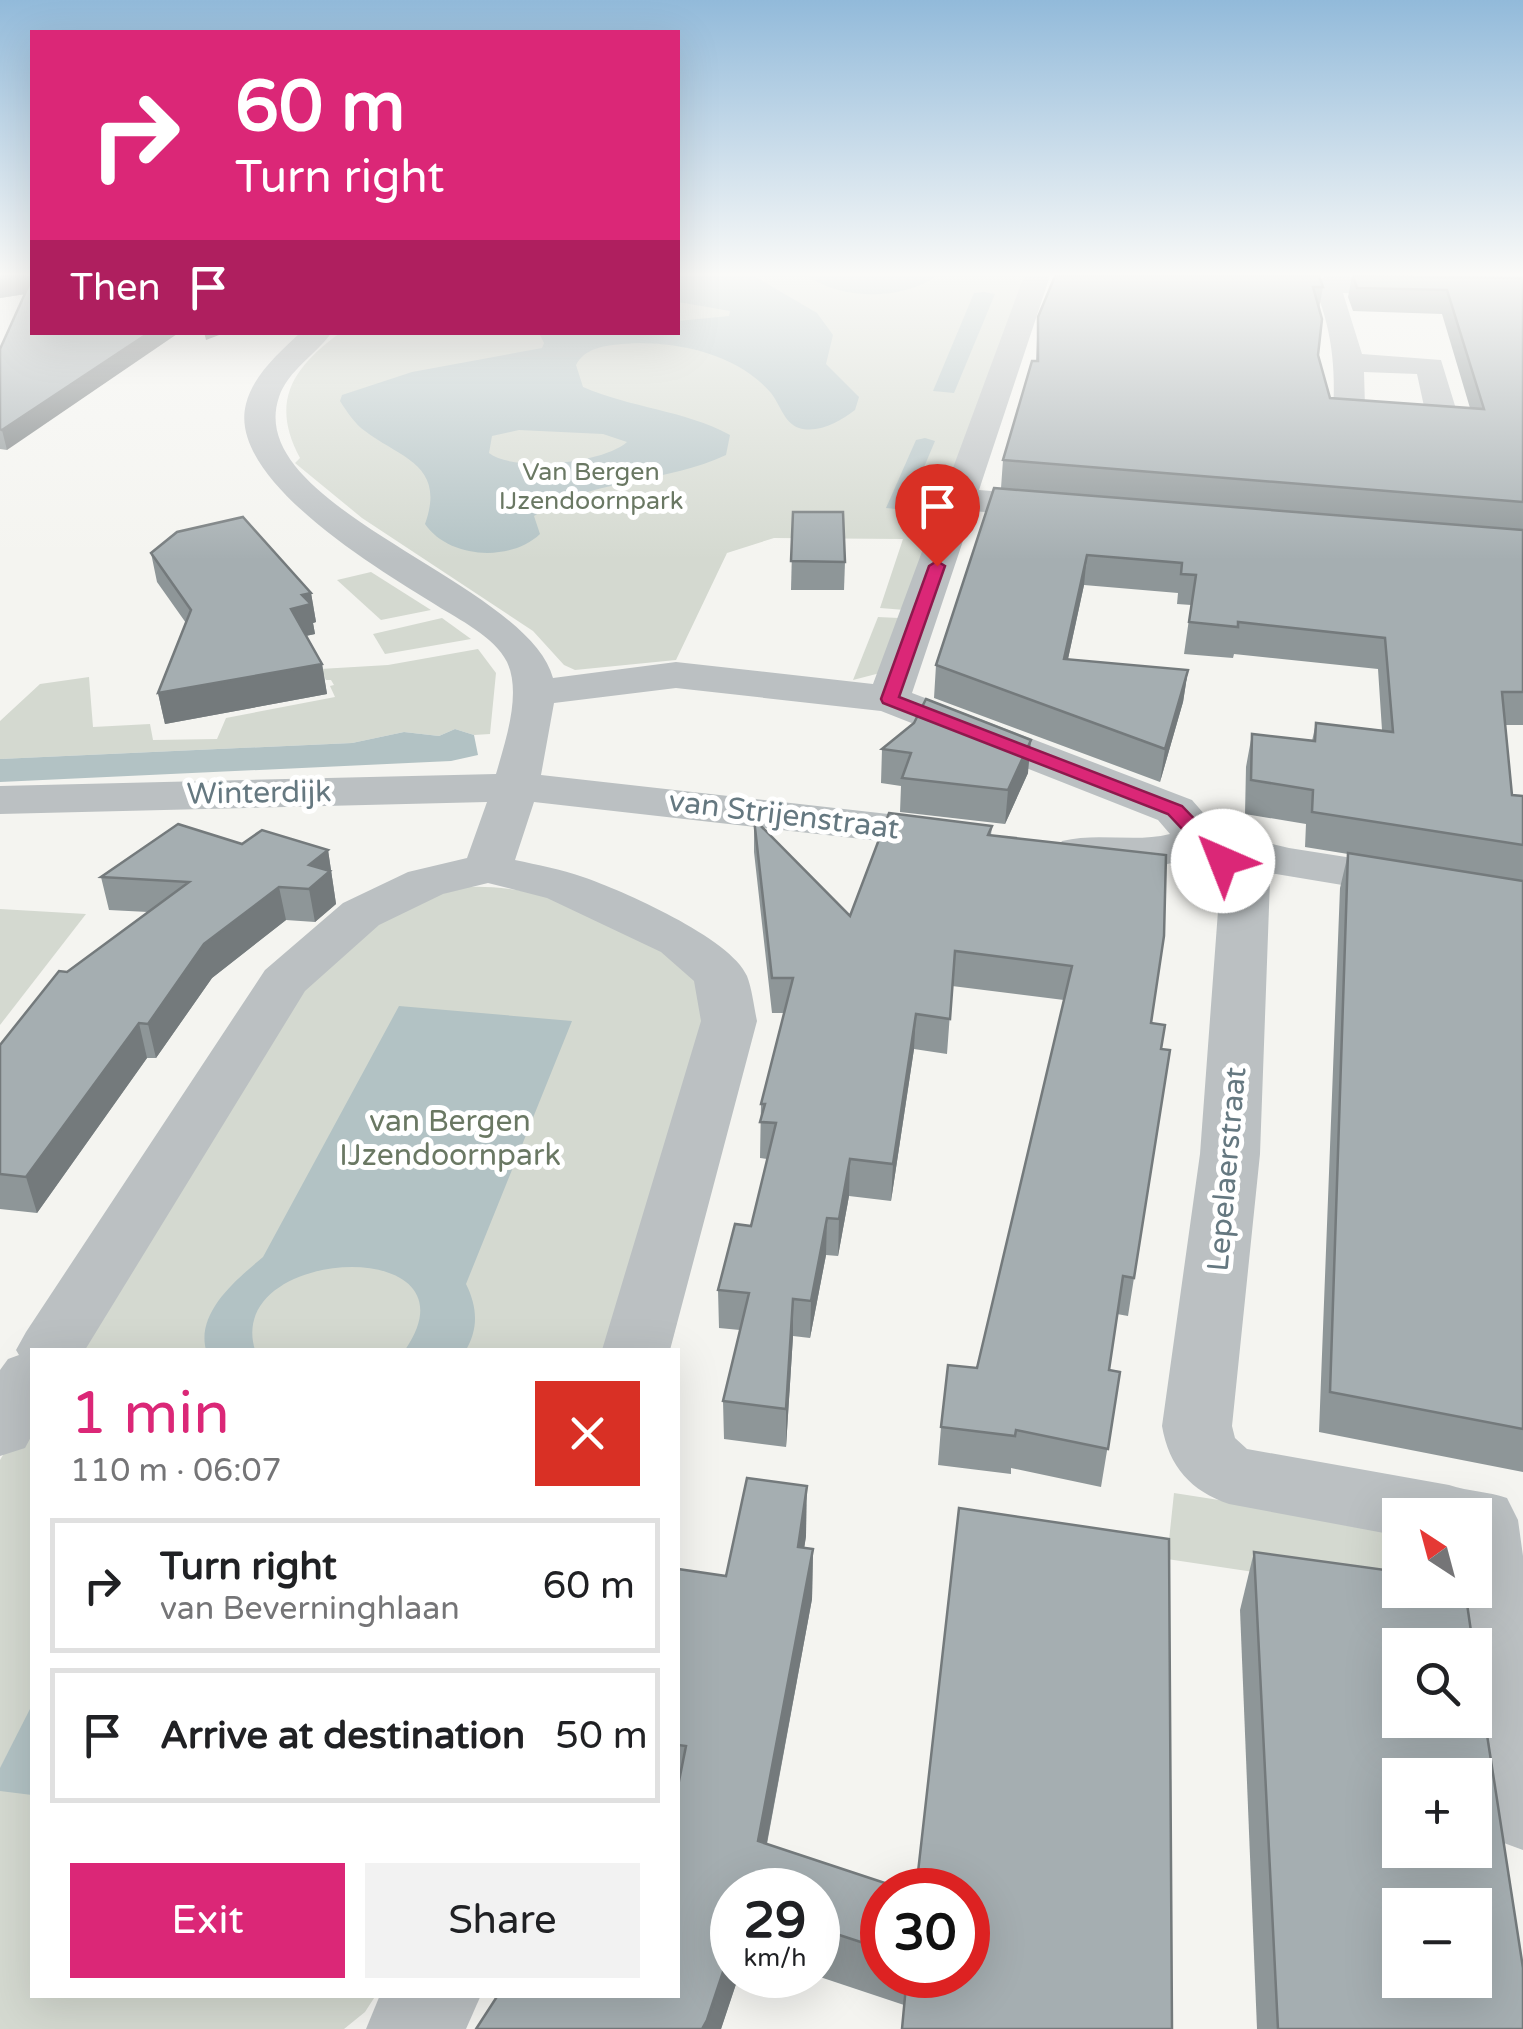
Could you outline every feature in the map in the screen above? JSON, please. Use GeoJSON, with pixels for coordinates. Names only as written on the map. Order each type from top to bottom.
{"type":"FeatureCollection","features":[{"type":"Feature","properties":{"kind":"street"},"geometry":{"type":"LineString","coordinates":[[281,371],[272,380],[260,410],[266,441],[280,472],[324,514],[510,638],[530,665],[532,693],[518,787],[488,868]]}},
{"type":"Feature","properties":{"kind":"street"},"geometry":{"type":"LineString","coordinates":[[890,699],[1004,371]]}},
{"type":"Feature","properties":{"kind":"street"},"geometry":{"type":"LineString","coordinates":[[960,499],[1095,511]]}},
{"type":"Feature","properties":{"kind":"street"},"geometry":{"type":"LineString","coordinates":[[532,693],[676,675],[890,699],[1136,792],[1175,810],[1202,841]]}},
{"type":"Feature","properties":{"kind":"street","name":"Winterdijk"},"geometry":{"type":"LineString","coordinates":[[0,800],[518,787]]}},
{"type":"Feature","properties":{"kind":"street","name":"van Strijenstraat"},"geometry":{"type":"LineString","coordinates":[[518,787],[610,794],[1144,856],[1202,841],[1288,863],[1523,900]]}},
{"type":"Feature","properties":{"kind":"street","name":"Lepelaerstraat"},"geometry":{"type":"LineString","coordinates":[[1202,841],[1245,880],[1244,978],[1221,1255],[1197,1426],[1200,1444],[1209,1460],[1229,1474],[1382,1503]]}},
{"type":"Feature","properties":{"kind":"street"},"geometry":{"type":"LineString","coordinates":[[51,1348],[284,981],[361,914],[426,883],[488,868],[566,887],[635,918],[679,942],[720,974],[729,1022],[637,1348]]}},
{"type":"Feature","properties":{"kind":"street"},"geometry":{"type":"LineString","coordinates":[[0,1428],[30,1380]]}},
{"type":"Feature","properties":{"kind":"street"},"geometry":{"type":"LineString","coordinates":[[1491,1608],[1508,1764],[1516,1799],[1523,1810]]}},
{"type":"Feature","properties":{"kind":"street"},"geometry":{"type":"LineString","coordinates":[[414,2029],[432,1998]]}},
{"type":"Feature","properties":{"kind":"green space","name":"Van Bergen IJzendoornpark"},"geometry":{"type":"Polygon","coordinates":[[[992,371],[905,610],[880,608],[903,539],[774,538],[727,553],[676,660],[575,670],[564,665],[533,631],[362,518],[295,463],[300,458],[291,438],[287,403],[298,373],[992,371]]]}},
{"type":"Feature","properties":{"kind":"green space"},"geometry":{"type":"Polygon","coordinates":[[[371,572],[431,610],[381,620],[337,580],[371,572]]]}},
{"type":"Feature","properties":{"kind":"green space"},"geometry":{"type":"Polygon","coordinates":[[[878,617],[899,618],[884,672],[853,680],[878,617]]]}},
{"type":"Feature","properties":{"kind":"green space"},"geometry":{"type":"Polygon","coordinates":[[[442,618],[471,639],[385,654],[373,634],[442,618]]]}},
{"type":"Feature","properties":{"kind":"green space"},"geometry":{"type":"Polygon","coordinates":[[[478,649],[496,673],[490,734],[474,735],[455,729],[439,736],[404,732],[352,743],[0,759],[0,721],[40,684],[89,677],[93,727],[150,724],[153,740],[217,739],[226,718],[335,697],[330,686],[334,685],[320,669],[388,665],[478,649]]]}},
{"type":"Feature","properties":{"kind":"green space","name":"van Bergen IJzendoornpark"},"geometry":{"type":"Polygon","coordinates":[[[468,887],[556,898],[617,920],[645,935],[692,969],[701,984],[711,1012],[605,1348],[69,1348],[294,986],[382,909],[468,887]]]}},
{"type":"Feature","properties":{"kind":"green space"},"geometry":{"type":"Polygon","coordinates":[[[0,909],[86,914],[0,1025],[0,909]]]}},
{"type":"Feature","properties":{"kind":"green space"},"geometry":{"type":"Polygon","coordinates":[[[30,1410],[30,1998],[374,1998],[365,2012],[344,2029],[0,2029],[0,1460],[30,1410]]]}},
{"type":"Feature","properties":{"kind":"green space"},"geometry":{"type":"Polygon","coordinates":[[[1174,1493],[1382,1525],[1382,1591],[1167,1559],[1174,1493]]]}},
{"type":"Feature","properties":{"kind":"shaded area"},"geometry":{"type":"Polygon","coordinates":[[[578,371],[583,387],[676,414],[730,435],[726,455],[556,504],[534,516],[540,534],[513,549],[481,553],[464,550],[436,536],[425,524],[430,489],[417,466],[361,428],[340,401],[342,395],[412,372],[578,371]],[[519,430],[492,436],[489,453],[518,463],[559,463],[599,455],[627,442],[603,434],[519,430]]]}},
{"type":"Feature","properties":{"kind":"shaded area"},"geometry":{"type":"Polygon","coordinates":[[[745,371],[833,371],[859,397],[855,410],[836,422],[822,428],[799,428],[745,371]]]}},
{"type":"Feature","properties":{"kind":"shaded area"},"geometry":{"type":"Polygon","coordinates":[[[941,371],[963,371],[954,393],[933,391],[941,371]]]}},
{"type":"Feature","properties":{"kind":"shaded area"},"geometry":{"type":"Polygon","coordinates":[[[916,440],[935,441],[906,510],[886,508],[916,440]]]}},
{"type":"Feature","properties":{"kind":"shaded area"},"geometry":{"type":"Polygon","coordinates":[[[455,729],[474,735],[478,755],[451,761],[0,782],[0,759],[352,743],[404,732],[439,736],[455,729]]]}},
{"type":"Feature","properties":{"kind":"shaded area"},"geometry":{"type":"Polygon","coordinates":[[[399,1006],[572,1021],[466,1284],[475,1317],[467,1348],[406,1348],[420,1312],[411,1286],[384,1271],[348,1267],[309,1273],[276,1289],[256,1315],[255,1348],[206,1348],[207,1323],[213,1310],[231,1286],[263,1257],[399,1006]]]}},
{"type":"Feature","properties":{"kind":"shaded area"},"geometry":{"type":"Polygon","coordinates":[[[30,1709],[30,1795],[0,1791],[0,1768],[30,1709]]]}},
{"type":"Feature","properties":{"kind":"building"},"geometry":{"type":"Polygon","coordinates":[[[0,371],[92,371],[2,430],[0,371]]]}},
{"type":"Feature","properties":{"kind":"building"},"geometry":{"type":"Polygon","coordinates":[[[1029,371],[1322,371],[1330,398],[1484,409],[1472,371],[1523,371],[1523,502],[1003,460],[1029,371]]]}},
{"type":"Feature","properties":{"kind":"building"},"geometry":{"type":"Polygon","coordinates":[[[994,488],[1523,530],[1523,692],[1502,692],[1512,795],[1523,796],[1523,845],[1312,812],[1313,790],[1251,780],[1252,734],[1315,741],[1316,723],[1393,732],[1385,638],[1238,622],[1238,627],[1189,622],[1196,575],[1181,574],[1182,563],[1087,555],[1064,659],[1188,670],[1165,749],[936,665],[994,488]]]}},
{"type":"Feature","properties":{"kind":"building"},"geometry":{"type":"Polygon","coordinates":[[[793,512],[843,512],[845,562],[791,561],[793,512]]]}},
{"type":"Feature","properties":{"kind":"building"},"geometry":{"type":"Polygon","coordinates":[[[243,517],[311,593],[302,595],[311,604],[291,609],[322,664],[158,693],[191,610],[151,553],[177,532],[243,517]]]}},
{"type":"Feature","properties":{"kind":"building"},"geometry":{"type":"Polygon","coordinates":[[[926,699],[1031,740],[1008,790],[902,778],[911,753],[882,749],[914,723],[926,699]]]}},
{"type":"Feature","properties":{"kind":"building"},"geometry":{"type":"Polygon","coordinates":[[[889,813],[992,826],[988,835],[1166,855],[1164,936],[1151,1023],[1165,1025],[1161,1049],[1170,1050],[1134,1278],[1123,1276],[1109,1370],[1120,1372],[1108,1449],[1016,1430],[1015,1436],[941,1427],[948,1365],[977,1368],[1072,966],[955,951],[950,1019],[916,1014],[893,1164],[850,1159],[839,1219],[827,1218],[811,1301],[793,1299],[786,1409],[723,1401],[749,1293],[718,1290],[735,1224],[751,1226],[776,1123],[760,1122],[765,1104],[761,1104],[793,978],[772,978],[754,819],[850,916],[889,813]]]}},
{"type":"Feature","properties":{"kind":"building"},"geometry":{"type":"Polygon","coordinates":[[[178,824],[242,844],[262,830],[328,850],[309,865],[330,871],[309,889],[279,887],[204,944],[148,1024],[139,1023],[26,1177],[0,1174],[0,1045],[59,971],[67,972],[189,882],[101,877],[178,824]]]}},
{"type":"Feature","properties":{"kind":"building"},"geometry":{"type":"Polygon","coordinates":[[[1348,853],[1523,881],[1523,1429],[1330,1392],[1348,853]]]}},
{"type":"Feature","properties":{"kind":"building"},"geometry":{"type":"Polygon","coordinates":[[[747,1478],[807,1486],[798,1547],[813,1549],[758,1841],[840,1868],[710,1868],[710,1998],[714,1998],[702,2029],[476,2029],[496,1998],[680,1998],[680,1776],[686,1746],[680,1745],[680,1569],[726,1576],[747,1478]]]}},
{"type":"Feature","properties":{"kind":"building"},"geometry":{"type":"Polygon","coordinates":[[[959,1508],[1169,1539],[1172,2029],[902,2029],[905,1998],[990,1998],[990,1868],[918,1868],[959,1508]]]}},
{"type":"Feature","properties":{"kind":"building"},"geometry":{"type":"Polygon","coordinates":[[[1254,1552],[1382,1570],[1382,1608],[1468,1608],[1471,1628],[1382,1628],[1382,1738],[1488,1738],[1491,1758],[1382,1758],[1382,1868],[1492,1868],[1492,1767],[1523,1968],[1523,2029],[1278,2029],[1254,1552]]]}},
{"type":"Feature","properties":{"kind":"building"},"geometry":{"type":"Polygon","coordinates":[[[840,1868],[860,1875],[860,1942],[840,1935],[840,1868]]]}},
{"type":"Feature","properties":{"kind":"route"},"geometry":{"type":"LineString","coordinates":[[937,566],[890,699],[1175,810],[1223,861]]}}]}
